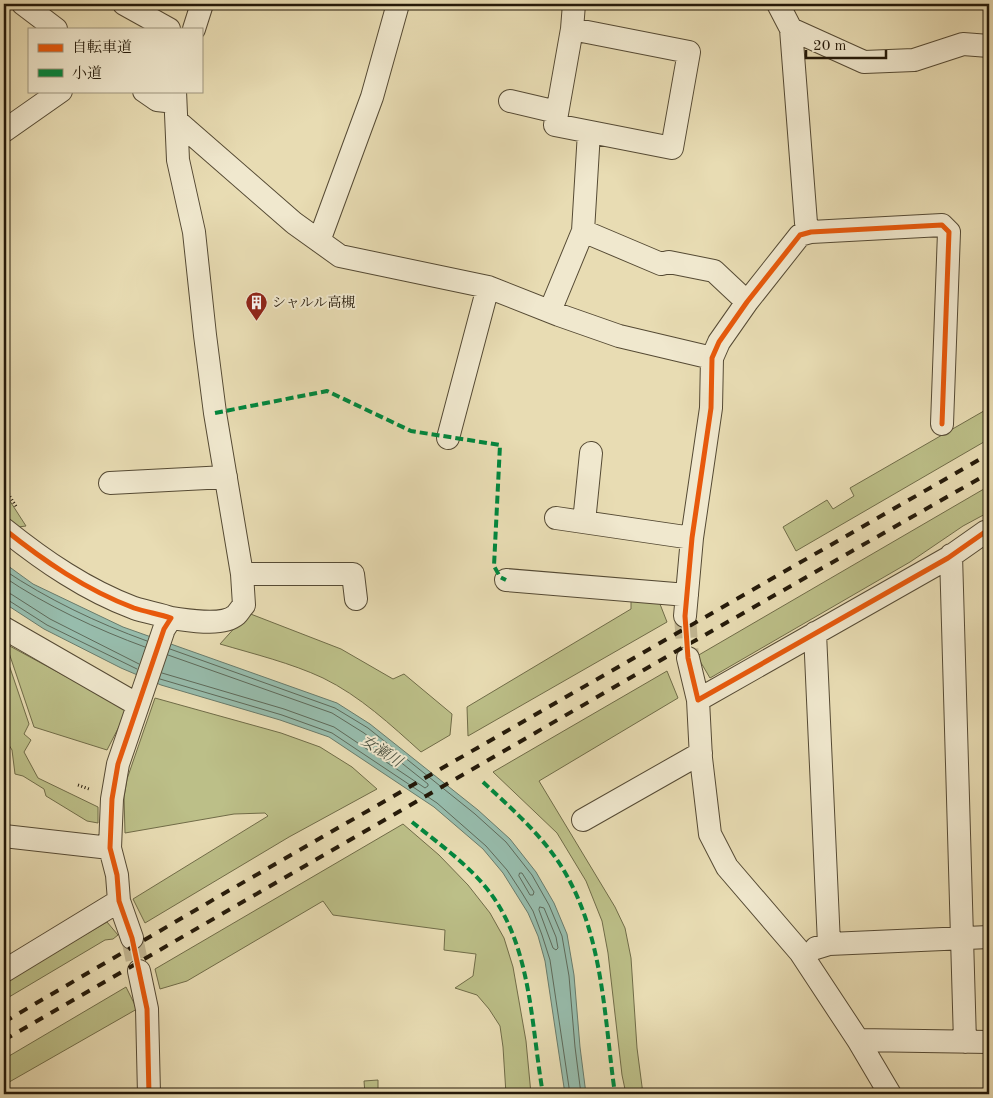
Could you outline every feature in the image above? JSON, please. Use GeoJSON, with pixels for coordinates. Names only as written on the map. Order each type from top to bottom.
{"type":"FeatureCollection","features":[{"type":"Feature","properties":{"kind":"street"},"geometry":{"type":"LineString","coordinates":[[23,4],[55,28]]}},
{"type":"Feature","properties":{"kind":"street"},"geometry":{"type":"LineString","coordinates":[[124,4],[167,28]]}},
{"type":"Feature","properties":{"kind":"street"},"geometry":{"type":"LineString","coordinates":[[194,28],[202,4]]}},
{"type":"Feature","properties":{"kind":"street"},"geometry":{"type":"LineString","coordinates":[[319,241],[372,98],[398,4]]}},
{"type":"Feature","properties":{"kind":"street"},"geometry":{"type":"LineString","coordinates":[[572,29],[689,52],[672,148],[554,125],[572,29],[574,4]]}},
{"type":"Feature","properties":{"kind":"street"},"geometry":{"type":"LineString","coordinates":[[778,4],[791,29],[806,223],[811,232]]}},
{"type":"Feature","properties":{"kind":"street"},"geometry":{"type":"LineString","coordinates":[[791,29],[864,62],[914,60],[963,44],[989,46]]}},
{"type":"Feature","properties":{"kind":"street"},"geometry":{"type":"LineString","coordinates":[[4,131],[60,92]]}},
{"type":"Feature","properties":{"kind":"street"},"geometry":{"type":"LineString","coordinates":[[145,92],[157,100],[176,105],[294,223],[340,256],[488,287],[619,336],[712,358]]}},
{"type":"Feature","properties":{"kind":"street"},"geometry":{"type":"LineString","coordinates":[[510,102],[557,112]]}},
{"type":"Feature","properties":{"kind":"street"},"geometry":{"type":"LineString","coordinates":[[4,529],[37,556],[77,581],[168,623],[220,621],[235,616],[244,605],[242,574],[204,335],[194,232],[178,160],[176,105]]}},
{"type":"Feature","properties":{"kind":"street"},"geometry":{"type":"LineString","coordinates":[[550,311],[583,231],[589,132]]}},
{"type":"Feature","properties":{"kind":"street"},"geometry":{"type":"LineString","coordinates":[[506,580],[686,606],[692,538],[711,408],[712,358],[719,342],[747,302],[800,235],[811,232],[942,225],[949,232],[942,424]]}},
{"type":"Feature","properties":{"kind":"street"},"geometry":{"type":"LineString","coordinates":[[583,231],[661,264],[669,262],[714,271],[747,302]]}},
{"type":"Feature","properties":{"kind":"street"},"geometry":{"type":"LineString","coordinates":[[448,438],[488,287]]}},
{"type":"Feature","properties":{"kind":"street"},"geometry":{"type":"LineString","coordinates":[[584,522],[591,453]]}},
{"type":"Feature","properties":{"kind":"street"},"geometry":{"type":"LineString","coordinates":[[110,483],[226,477]]}},
{"type":"Feature","properties":{"kind":"street"},"geometry":{"type":"LineString","coordinates":[[556,518],[692,538]]}},
{"type":"Feature","properties":{"kind":"street"},"geometry":{"type":"LineString","coordinates":[[698,700],[951,555],[985,532],[989,532]]}},
{"type":"Feature","properties":{"kind":"street"},"geometry":{"type":"LineString","coordinates":[[951,555],[965,1042]]}},
{"type":"Feature","properties":{"kind":"street"},"geometry":{"type":"LineString","coordinates":[[242,574],[353,574],[356,599]]}},
{"type":"Feature","properties":{"kind":"street"},"geometry":{"type":"LineString","coordinates":[[132,938],[119,901],[117,875],[110,848],[112,798],[118,764],[168,623]]}},
{"type":"Feature","properties":{"kind":"street"},"geometry":{"type":"LineString","coordinates":[[4,628],[140,699]]}},
{"type":"Feature","properties":{"kind":"street"},"geometry":{"type":"LineString","coordinates":[[815,633],[829,944]]}},
{"type":"Feature","properties":{"kind":"street"},"geometry":{"type":"LineString","coordinates":[[688,658],[698,700],[701,753],[710,834],[727,867],[800,952],[858,1040],[890,1094]]}},
{"type":"Feature","properties":{"kind":"street"},"geometry":{"type":"LineString","coordinates":[[582,820],[701,753]]}},
{"type":"Feature","properties":{"kind":"street"},"geometry":{"type":"LineString","coordinates":[[4,836],[110,848]]}},
{"type":"Feature","properties":{"kind":"street"},"geometry":{"type":"LineString","coordinates":[[4,971],[119,901]]}},
{"type":"Feature","properties":{"kind":"street"},"geometry":{"type":"LineString","coordinates":[[800,952],[829,944],[989,937]]}},
{"type":"Feature","properties":{"kind":"street"},"geometry":{"type":"LineString","coordinates":[[139,971],[147,1009],[150,1094]]}},
{"type":"Feature","properties":{"kind":"street"},"geometry":{"type":"LineString","coordinates":[[858,1040],[989,1042]]}},
{"type":"Feature","properties":{"kind":"green space"},"geometry":{"type":"Polygon","coordinates":[[[989,408],[989,439],[796,551],[783,527],[827,500],[833,509],[854,496],[850,488],[989,408]]]}},
{"type":"Feature","properties":{"kind":"green space"},"geometry":{"type":"Polygon","coordinates":[[[989,486],[989,512],[963,526],[910,562],[710,678],[697,656],[989,486]]]}},
{"type":"Feature","properties":{"kind":"green space"},"geometry":{"type":"Polygon","coordinates":[[[4,488],[8,498],[26,526],[18,527],[4,514],[4,488]]]}},
{"type":"Feature","properties":{"kind":"green space"},"geometry":{"type":"Polygon","coordinates":[[[658,599],[667,622],[468,736],[467,707],[631,609],[631,600],[658,599]]]}},
{"type":"Feature","properties":{"kind":"green space"},"geometry":{"type":"Polygon","coordinates":[[[248,613],[341,649],[393,679],[404,674],[452,714],[450,735],[421,752],[375,712],[337,685],[298,668],[220,644],[248,613]]]}},
{"type":"Feature","properties":{"kind":"green space"},"geometry":{"type":"Polygon","coordinates":[[[6,644],[122,707],[126,713],[107,750],[34,727],[6,644]]]}},
{"type":"Feature","properties":{"kind":"green space"},"geometry":{"type":"Polygon","coordinates":[[[4,650],[29,724],[24,734],[31,740],[24,752],[38,778],[98,807],[98,823],[87,821],[46,796],[44,789],[23,776],[15,774],[12,750],[4,737],[4,650]]]}},
{"type":"Feature","properties":{"kind":"green space"},"geometry":{"type":"Polygon","coordinates":[[[667,671],[678,698],[539,781],[615,907],[625,928],[631,958],[637,1048],[643,1094],[626,1094],[622,1075],[608,953],[602,921],[586,881],[557,833],[493,772],[667,671]]]}},
{"type":"Feature","properties":{"kind":"green space"},"geometry":{"type":"Polygon","coordinates":[[[155,698],[281,733],[320,747],[352,767],[377,789],[289,837],[145,923],[133,899],[268,816],[265,813],[234,814],[125,833],[124,797],[127,779],[155,698]]]}},
{"type":"Feature","properties":{"kind":"green space"},"geometry":{"type":"Polygon","coordinates":[[[403,824],[439,855],[468,885],[490,913],[504,938],[513,967],[526,1041],[531,1094],[506,1094],[500,1026],[477,995],[455,988],[473,976],[476,954],[444,950],[445,930],[333,915],[323,901],[187,981],[160,989],[155,969],[403,824]]]}},
{"type":"Feature","properties":{"kind":"green space"},"geometry":{"type":"Polygon","coordinates":[[[107,922],[118,935],[113,939],[105,940],[4,1000],[4,982],[107,922]]]}},
{"type":"Feature","properties":{"kind":"green space"},"geometry":{"type":"Polygon","coordinates":[[[126,987],[137,1009],[4,1085],[4,1059],[126,987]]]}},
{"type":"Feature","properties":{"kind":"green space"},"geometry":{"type":"Polygon","coordinates":[[[378,1080],[378,1094],[365,1094],[364,1081],[378,1080]]]}},
{"type":"Feature","properties":{"kind":"water","name":"女瀬川"},"geometry":{"type":"Polygon","coordinates":[[[4,563],[33,584],[123,627],[337,703],[370,724],[478,810],[510,839],[536,872],[554,903],[567,934],[574,975],[586,1094],[565,1094],[545,961],[538,936],[528,913],[503,873],[483,849],[434,807],[329,737],[280,720],[161,685],[121,668],[44,629],[4,603],[4,563]]]}},
{"type":"Feature","properties":{"kind":"tunnel"},"geometry":{"type":"LineString","coordinates":[[685,616],[688,658]]}},
{"type":"Feature","properties":{"kind":"tunnel"},"geometry":{"type":"LineString","coordinates":[[132,938],[139,971]]}},
{"type":"Feature","properties":{"kind":"railway"},"geometry":{"type":"LineString","coordinates":[[4,1022],[989,454]]}},
{"type":"Feature","properties":{"kind":"railway"},"geometry":{"type":"LineString","coordinates":[[4,1040],[675,652],[989,473]]}},
{"type":"Feature","properties":{"kind":"marked path"},"geometry":{"type":"LineString","coordinates":[[215,413],[327,391],[411,431],[500,445],[494,566],[500,577],[506,580]]}},
{"type":"Feature","properties":{"kind":"marked path"},"geometry":{"type":"LineString","coordinates":[[483,782],[546,845],[563,869],[577,895],[595,950],[605,1007],[615,1094]]}},
{"type":"Feature","properties":{"kind":"marked path"},"geometry":{"type":"LineString","coordinates":[[412,822],[471,871],[491,894],[510,927],[525,973],[543,1094]]}},
{"type":"Feature","properties":{"kind":"cycle path"},"geometry":{"type":"LineString","coordinates":[[942,424],[949,232],[942,225],[811,232],[800,235],[747,302],[719,342],[712,358],[711,408],[692,538],[685,616],[688,658],[698,700],[948,558],[989,531]]}},
{"type":"Feature","properties":{"kind":"cycle path"},"geometry":{"type":"LineString","coordinates":[[4,529],[34,552],[82,584],[134,608],[171,618],[164,629],[118,764],[112,799],[110,848],[117,875],[119,901],[132,938],[147,1009],[149,1094]]}},
{"type":"Feature","properties":{"kind":"place","name":"シャルル高槻"},"geometry":{"type":"Point","coordinates":[256,322]}}]}
